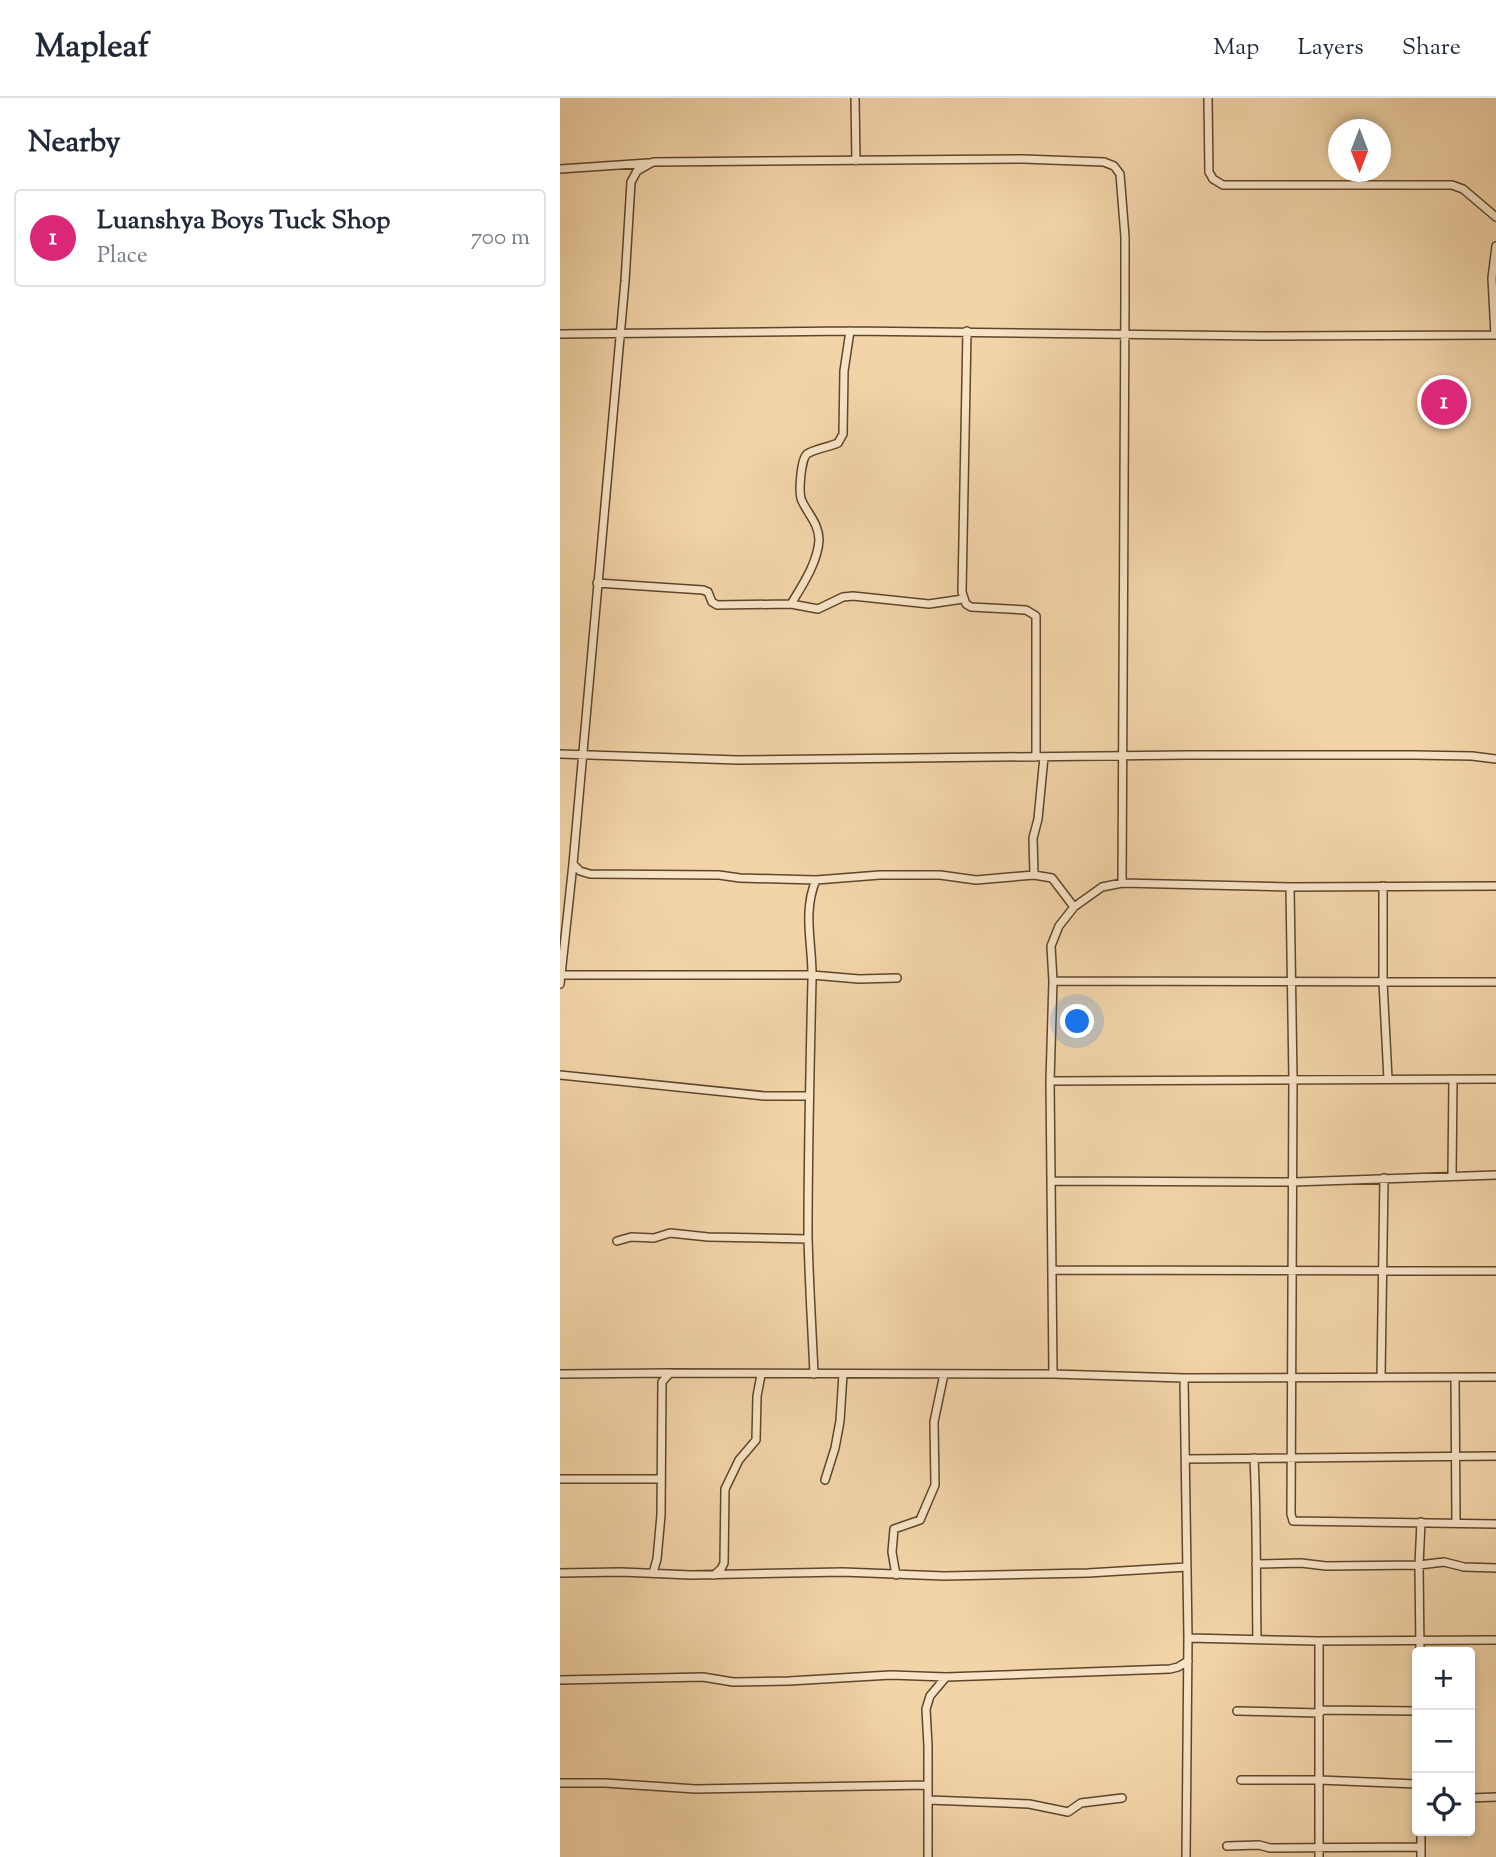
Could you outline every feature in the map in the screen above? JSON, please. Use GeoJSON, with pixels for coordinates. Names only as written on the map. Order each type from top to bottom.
{"type":"FeatureCollection","features":[{"type":"Feature","properties":{"kind":"street"},"geometry":{"type":"LineString","coordinates":[[855,98],[856,161]]}},
{"type":"Feature","properties":{"kind":"street"},"geometry":{"type":"LineString","coordinates":[[1208,98],[1209,172],[1213,179],[1223,186],[1452,185],[1463,190],[1496,217]]}},
{"type":"Feature","properties":{"kind":"street"},"geometry":{"type":"LineString","coordinates":[[560,169],[653,162],[1023,159],[1104,162],[1114,166],[1120,174],[1125,237],[1122,883]]}},
{"type":"Feature","properties":{"kind":"street"},"geometry":{"type":"LineString","coordinates":[[560,984],[625,281],[631,182],[637,171],[653,162]]}},
{"type":"Feature","properties":{"kind":"street"},"geometry":{"type":"LineString","coordinates":[[560,334],[967,331],[1125,335],[1495,335],[1492,278],[1496,246]]}},
{"type":"Feature","properties":{"kind":"street"},"geometry":{"type":"LineString","coordinates":[[791,604],[811,565],[819,542],[815,522],[800,498],[802,464],[804,457],[810,452],[838,443],[843,434],[844,371],[850,331]]}},
{"type":"Feature","properties":{"kind":"street"},"geometry":{"type":"LineString","coordinates":[[967,331],[963,598],[971,607],[1026,610],[1036,616],[1040,757],[1038,819],[1033,838],[1034,875]]}},
{"type":"Feature","properties":{"kind":"street"},"geometry":{"type":"LineString","coordinates":[[597,583],[703,590],[708,592],[712,602],[717,605],[791,604],[818,609],[843,597],[853,596],[912,604],[963,598]]}},
{"type":"Feature","properties":{"kind":"street"},"geometry":{"type":"LineString","coordinates":[[560,754],[738,760],[1124,755],[1414,755],[1472,756],[1496,760]]}},
{"type":"Feature","properties":{"kind":"street"},"geometry":{"type":"LineString","coordinates":[[573,864],[580,871],[590,874],[706,874],[816,880],[880,875],[940,875],[976,880],[1034,875],[1052,878],[1074,907]]}},
{"type":"Feature","properties":{"kind":"street"},"geometry":{"type":"LineString","coordinates":[[814,1374],[808,1239],[808,1096],[812,975],[808,917],[810,894],[816,880]]}},
{"type":"Feature","properties":{"kind":"street"},"geometry":{"type":"LineString","coordinates":[[1053,1374],[1051,946],[1059,926],[1074,907],[1102,887],[1122,883],[1290,887],[1496,886]]}},
{"type":"Feature","properties":{"kind":"street"},"geometry":{"type":"LineString","coordinates":[[1383,886],[1383,982],[1388,1079]]}},
{"type":"Feature","properties":{"kind":"street"},"geometry":{"type":"LineString","coordinates":[[1290,887],[1294,1270],[1293,1521],[1496,1524]]}},
{"type":"Feature","properties":{"kind":"street"},"geometry":{"type":"LineString","coordinates":[[562,975],[812,975],[859,979],[897,978]]}},
{"type":"Feature","properties":{"kind":"street"},"geometry":{"type":"LineString","coordinates":[[1053,981],[1496,982]]}},
{"type":"Feature","properties":{"kind":"street"},"geometry":{"type":"LineString","coordinates":[[560,1075],[765,1096],[808,1096]]}},
{"type":"Feature","properties":{"kind":"street"},"geometry":{"type":"LineString","coordinates":[[1452,1175],[1453,1079]]}},
{"type":"Feature","properties":{"kind":"street"},"geometry":{"type":"LineString","coordinates":[[1050,1081],[1496,1079]]}},
{"type":"Feature","properties":{"kind":"street"},"geometry":{"type":"LineString","coordinates":[[1053,1181],[1293,1182],[1496,1175]]}},
{"type":"Feature","properties":{"kind":"street"},"geometry":{"type":"LineString","coordinates":[[1381,1377],[1384,1178]]}},
{"type":"Feature","properties":{"kind":"street"},"geometry":{"type":"LineString","coordinates":[[617,1241],[631,1237],[654,1238],[670,1233],[708,1237],[808,1239]]}},
{"type":"Feature","properties":{"kind":"street"},"geometry":{"type":"LineString","coordinates":[[1053,1270],[1496,1271]]}},
{"type":"Feature","properties":{"kind":"street"},"geometry":{"type":"LineString","coordinates":[[653,1573],[661,1515],[662,1382],[670,1373]]}},
{"type":"Feature","properties":{"kind":"street"},"geometry":{"type":"LineString","coordinates":[[560,1374],[1496,1377]]}},
{"type":"Feature","properties":{"kind":"street"},"geometry":{"type":"LineString","coordinates":[[825,1480],[840,1421],[843,1374]]}},
{"type":"Feature","properties":{"kind":"street"},"geometry":{"type":"LineString","coordinates":[[897,1575],[892,1552],[894,1529],[920,1520],[935,1485],[934,1422],[944,1374]]}},
{"type":"Feature","properties":{"kind":"street"},"geometry":{"type":"LineString","coordinates":[[714,1575],[724,1563],[725,1489],[739,1460],[756,1440],[757,1395],[761,1375]]}},
{"type":"Feature","properties":{"kind":"street"},"geometry":{"type":"LineString","coordinates":[[1455,1377],[1456,1522]]}},
{"type":"Feature","properties":{"kind":"street"},"geometry":{"type":"LineString","coordinates":[[1184,1378],[1188,1638],[1186,1857]]}},
{"type":"Feature","properties":{"kind":"street"},"geometry":{"type":"LineString","coordinates":[[1186,1459],[1496,1456]]}},
{"type":"Feature","properties":{"kind":"street"},"geometry":{"type":"LineString","coordinates":[[1254,1458],[1257,1508],[1257,1639]]}},
{"type":"Feature","properties":{"kind":"street"},"geometry":{"type":"LineString","coordinates":[[560,1479],[660,1479]]}},
{"type":"Feature","properties":{"kind":"street"},"geometry":{"type":"LineString","coordinates":[[1420,1647],[1421,1522]]}},
{"type":"Feature","properties":{"kind":"street"},"geometry":{"type":"LineString","coordinates":[[1256,1564],[1419,1565],[1444,1562],[1464,1567],[1496,1568]]}},
{"type":"Feature","properties":{"kind":"street"},"geometry":{"type":"LineString","coordinates":[[560,1573],[714,1575],[843,1572],[897,1575],[1075,1573],[1187,1567]]}},
{"type":"Feature","properties":{"kind":"street"},"geometry":{"type":"LineString","coordinates":[[1188,1638],[1319,1641],[1496,1640]]}},
{"type":"Feature","properties":{"kind":"street"},"geometry":{"type":"LineString","coordinates":[[1319,1641],[1319,1857]]}},
{"type":"Feature","properties":{"kind":"street"},"geometry":{"type":"LineString","coordinates":[[560,1680],[703,1677],[733,1682],[891,1675],[946,1677],[1170,1669],[1188,1661]]}},
{"type":"Feature","properties":{"kind":"street"},"geometry":{"type":"LineString","coordinates":[[928,1857],[926,1709],[930,1696],[946,1677]]}},
{"type":"Feature","properties":{"kind":"street"},"geometry":{"type":"LineString","coordinates":[[1237,1711],[1412,1711]]}},
{"type":"Feature","properties":{"kind":"street"},"geometry":{"type":"LineString","coordinates":[[1241,1780],[1412,1784]]}},
{"type":"Feature","properties":{"kind":"street"},"geometry":{"type":"LineString","coordinates":[[560,1783],[696,1789],[927,1785]]}},
{"type":"Feature","properties":{"kind":"street"},"geometry":{"type":"LineString","coordinates":[[1475,1798],[1496,1797]]}},
{"type":"Feature","properties":{"kind":"street"},"geometry":{"type":"LineString","coordinates":[[929,1800],[1029,1804],[1068,1812],[1081,1804],[1122,1798]]}},
{"type":"Feature","properties":{"kind":"street"},"geometry":{"type":"LineString","coordinates":[[1421,1836],[1421,1857]]}},
{"type":"Feature","properties":{"kind":"street"},"geometry":{"type":"LineString","coordinates":[[1227,1846],[1421,1847]]}},
{"type":"Feature","properties":{"kind":"place","name":"Luanshya Boys Tuck Shop"},"geometry":{"type":"Point","coordinates":[1444,402]}}]}
